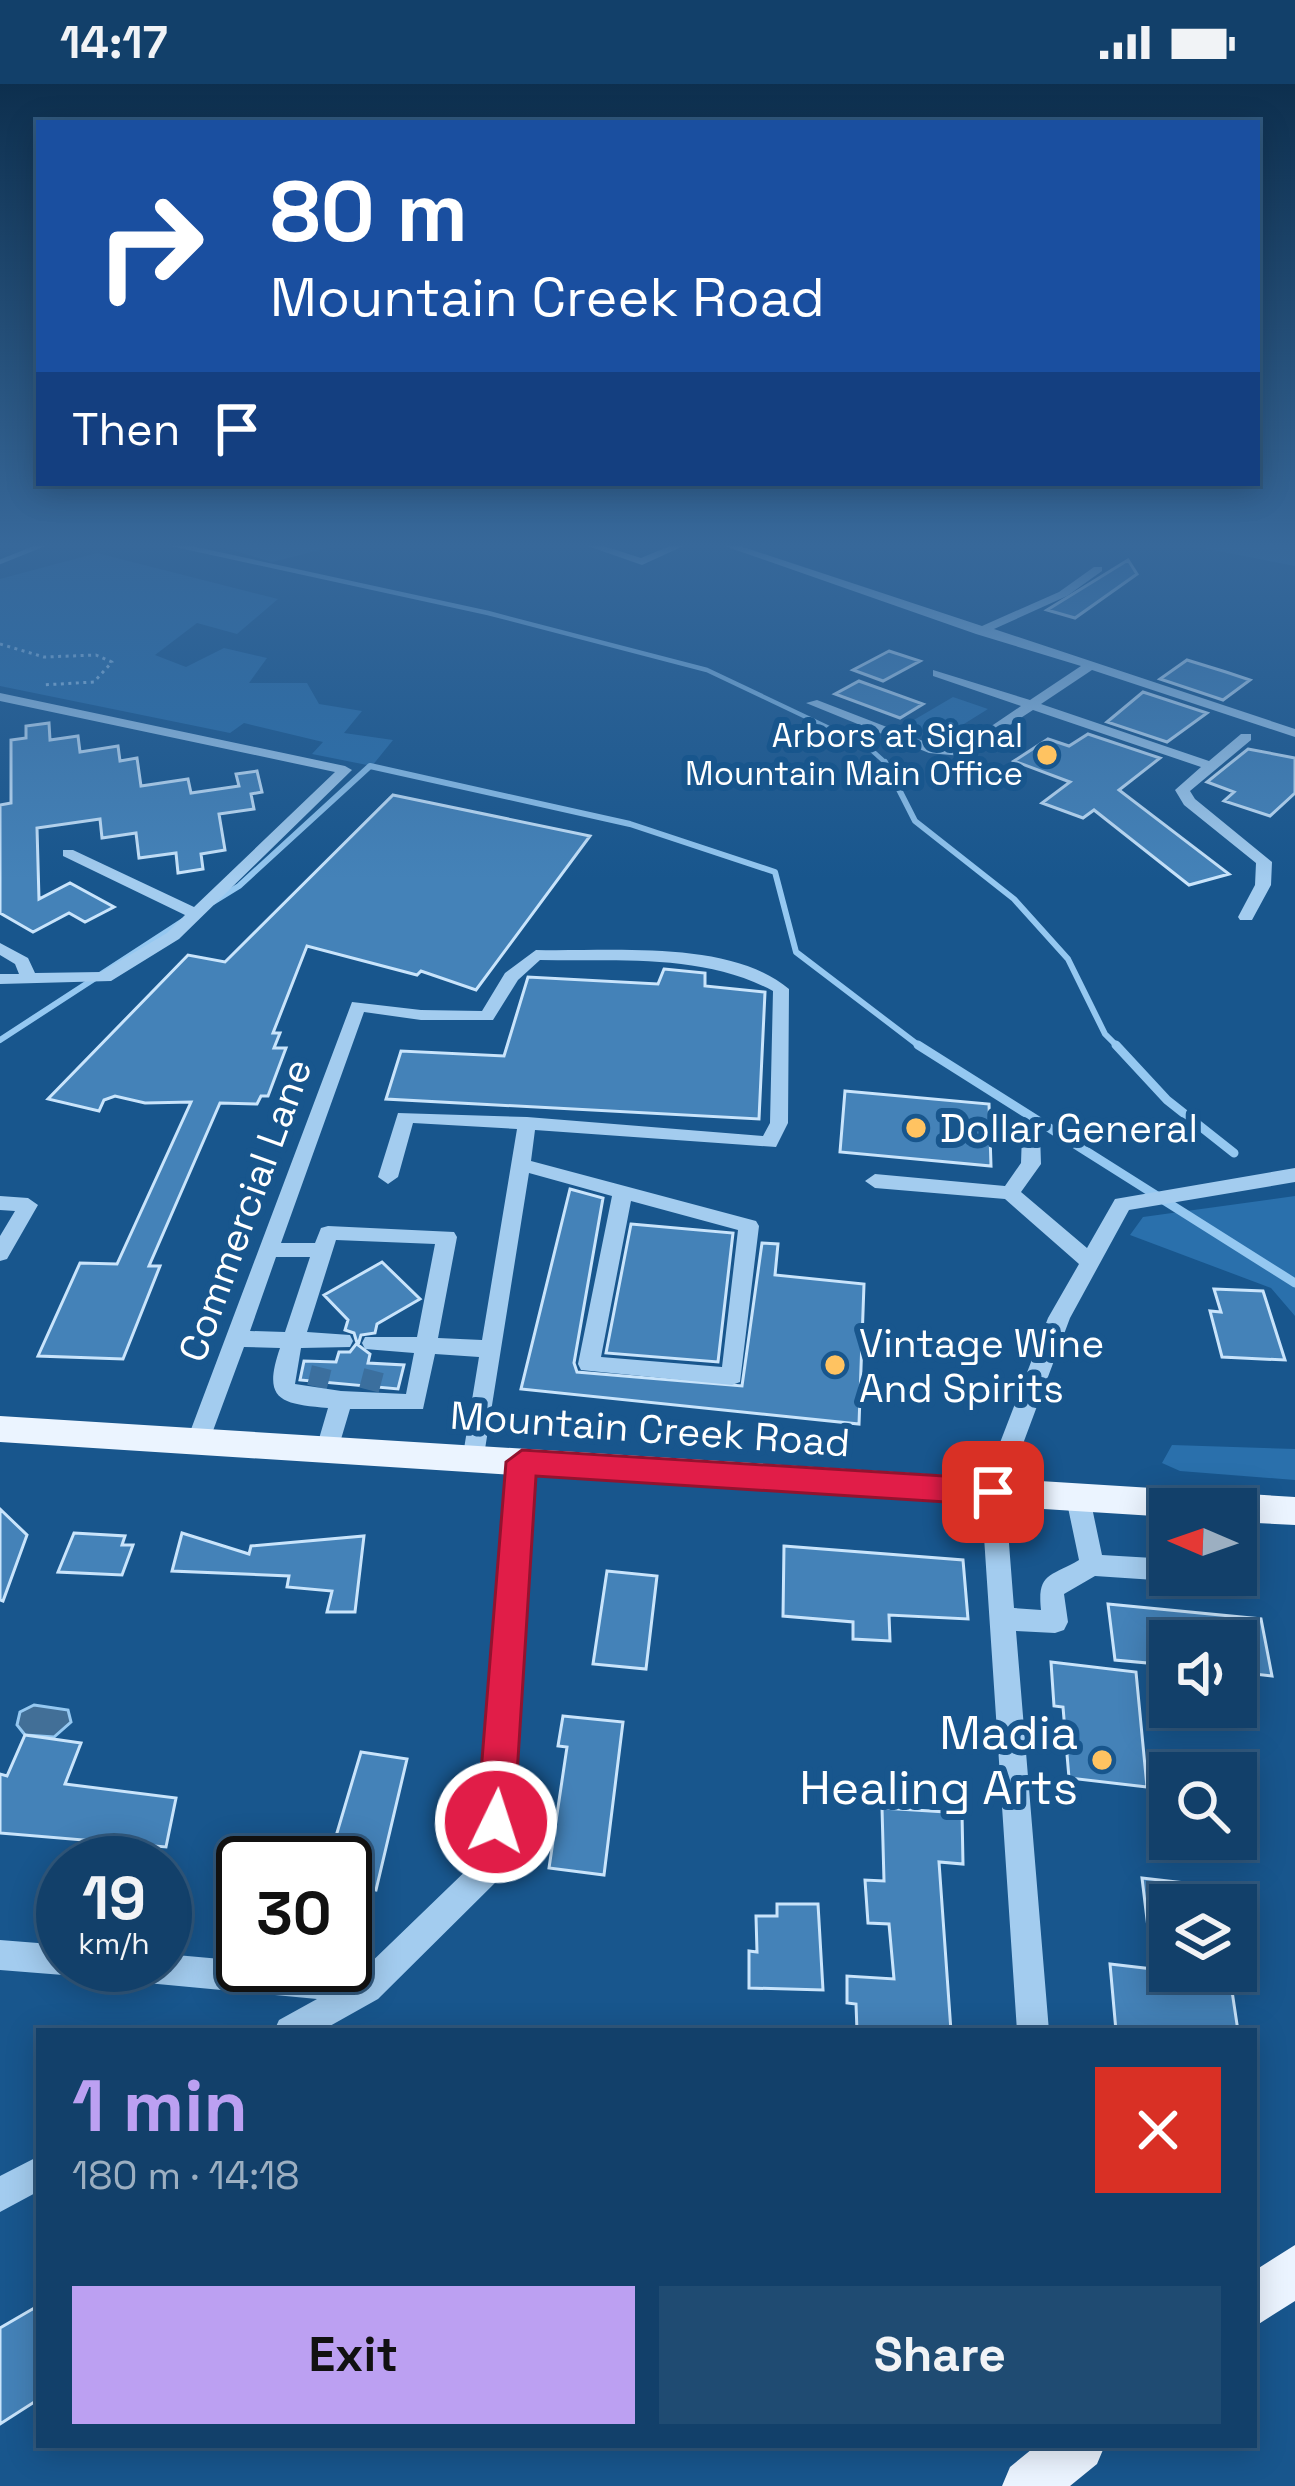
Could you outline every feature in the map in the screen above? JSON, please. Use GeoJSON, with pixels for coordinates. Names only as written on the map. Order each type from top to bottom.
{"type":"FeatureCollection","features":[{"type":"Feature","properties":{"kind":"main road","name":"Mountain Creek Road"},"geometry":{"type":"LineString","coordinates":[[0,1429],[1149,1504]]}},
{"type":"Feature","properties":{"kind":"main road","name":"Mountain Creek Road"},"geometry":{"type":"LineString","coordinates":[[1257,1509],[1295,1511]]}},
{"type":"Feature","properties":{"kind":"main road"},"geometry":{"type":"LineString","coordinates":[[1257,2300],[1295,2270]]}},
{"type":"Feature","properties":{"kind":"main road"},"geometry":{"type":"LineString","coordinates":[[1029,2486],[1074,2448]]}},
{"type":"Feature","properties":{"kind":"street"},"geometry":{"type":"LineString","coordinates":[[1055,655],[1295,733]]}},
{"type":"Feature","properties":{"kind":"street"},"geometry":{"type":"LineString","coordinates":[[812,703],[949,752],[972,748],[1089,666]]}},
{"type":"Feature","properties":{"kind":"street"},"geometry":{"type":"LineString","coordinates":[[937,673],[1209,765]]}},
{"type":"Feature","properties":{"kind":"street"},"geometry":{"type":"LineString","coordinates":[[0,979],[28,976],[73,981],[105,976],[172,936],[345,770],[3,699]]}},
{"type":"Feature","properties":{"kind":"street"},"geometry":{"type":"LineString","coordinates":[[1246,737],[1187,783],[1183,796],[1264,862],[1263,885],[1246,916]]}},
{"type":"Feature","properties":{"kind":"street"},"geometry":{"type":"LineString","coordinates":[[68,853],[195,914]]}},
{"type":"Feature","properties":{"kind":"street"},"geometry":{"type":"LineString","coordinates":[[0,948],[22,961],[28,976]]}},
{"type":"Feature","properties":{"kind":"street","name":"Commercial Lane"},"geometry":{"type":"LineString","coordinates":[[199,1440],[358,1006],[488,1016],[511,977],[536,955],[712,964],[765,978],[781,989],[779,1123],[769,1143],[527,1123]]}},
{"type":"Feature","properties":{"kind":"street"},"geometry":{"type":"LineString","coordinates":[[388,1177],[405,1117],[527,1123],[474,1461]]}},
{"type":"Feature","properties":{"kind":"street"},"geometry":{"type":"LineString","coordinates":[[1010,1193],[1031,1164],[1031,1133]]}},
{"type":"Feature","properties":{"kind":"street"},"geometry":{"type":"LineString","coordinates":[[522,1165],[623,1192],[749,1226],[732,1376],[589,1364],[623,1192]]}},
{"type":"Feature","properties":{"kind":"street"},"geometry":{"type":"LineString","coordinates":[[1034,2028],[993,1492],[1059,1318],[1122,1204],[1295,1175]]}},
{"type":"Feature","properties":{"kind":"street"},"geometry":{"type":"LineString","coordinates":[[875,1181],[1010,1193],[1090,1262]]}},
{"type":"Feature","properties":{"kind":"street"},"geometry":{"type":"LineString","coordinates":[[0,1203],[28,1205],[0,1254]]}},
{"type":"Feature","properties":{"kind":"street"},"geometry":{"type":"LineString","coordinates":[[328,1234],[447,1237],[415,1403],[368,1396],[340,1400],[283,1388],[293,1340],[323,1250],[328,1234]]}},
{"type":"Feature","properties":{"kind":"street"},"geometry":{"type":"LineString","coordinates":[[268,1250],[323,1250]]}},
{"type":"Feature","properties":{"kind":"street"},"geometry":{"type":"LineString","coordinates":[[236,1339],[293,1340],[332,1348]]}},
{"type":"Feature","properties":{"kind":"street"},"geometry":{"type":"LineString","coordinates":[[376,1350],[426,1345],[491,1349]]}},
{"type":"Feature","properties":{"kind":"street"},"geometry":{"type":"LineString","coordinates":[[328,1449],[340,1400]]}},
{"type":"Feature","properties":{"kind":"street"},"geometry":{"type":"LineString","coordinates":[[372,1983],[492,1866],[522,1462]]}},
{"type":"Feature","properties":{"kind":"street"},"geometry":{"type":"LineString","coordinates":[[1078,1498],[1092,1565]]}},
{"type":"Feature","properties":{"kind":"street"},"geometry":{"type":"LineString","coordinates":[[1002,1619],[1055,1622],[1051,1589],[1092,1565],[1149,1569]]}},
{"type":"Feature","properties":{"kind":"street"},"geometry":{"type":"LineString","coordinates":[[0,1955],[36,1958]]}},
{"type":"Feature","properties":{"kind":"street"},"geometry":{"type":"LineString","coordinates":[[295,2028],[360,1992]]}},
{"type":"Feature","properties":{"kind":"street"},"geometry":{"type":"LineString","coordinates":[[0,2195],[36,2175]]}},
{"type":"Feature","properties":{"kind":"path"},"geometry":{"type":"LineString","coordinates":[[38,655],[93,655]]}},
{"type":"Feature","properties":{"kind":"path"},"geometry":{"type":"LineString","coordinates":[[42,685],[94,682],[112,662],[95,655]]}},
{"type":"Feature","properties":{"kind":"shaded area"},"geometry":{"type":"Polygon","coordinates":[[[0,655],[155,655],[186,667],[210,655],[255,655],[267,658],[249,683],[307,683],[319,704],[362,711],[344,733],[393,740],[372,766],[312,754],[323,742],[244,723],[230,733],[0,686],[0,655]]]}},
{"type":"Feature","properties":{"kind":"shaded area"},"geometry":{"type":"Polygon","coordinates":[[[953,697],[988,709],[943,737],[907,724],[953,697]]]}},
{"type":"Feature","properties":{"kind":"shaded area"},"geometry":{"type":"Polygon","coordinates":[[[1295,1196],[1295,1316],[1271,1288],[1130,1235],[1143,1217],[1295,1196]]]}},
{"type":"Feature","properties":{"kind":"shaded area"},"geometry":{"type":"Polygon","coordinates":[[[1172,1445],[1295,1449],[1295,1480],[1180,1471],[1162,1463],[1172,1445]]]}},
{"type":"Feature","properties":{"kind":"shaded area"},"geometry":{"type":"Polygon","coordinates":[[[34,1705],[68,1710],[71,1722],[54,1737],[25,1735],[17,1725],[20,1712],[34,1705]]]}},
{"type":"Feature","properties":{"kind":"building"},"geometry":{"type":"Polygon","coordinates":[[[881,655],[920,661],[883,681],[853,670],[881,655]]]}},
{"type":"Feature","properties":{"kind":"building"},"geometry":{"type":"Polygon","coordinates":[[[1187,660],[1250,680],[1223,700],[1160,679],[1187,660]]]}},
{"type":"Feature","properties":{"kind":"building"},"geometry":{"type":"Polygon","coordinates":[[[859,681],[923,704],[900,718],[835,694],[859,681]]]}},
{"type":"Feature","properties":{"kind":"building"},"geometry":{"type":"Polygon","coordinates":[[[1143,692],[1207,713],[1167,742],[1107,722],[1143,692]]]}},
{"type":"Feature","properties":{"kind":"building"},"geometry":{"type":"Polygon","coordinates":[[[49,723],[50,740],[78,736],[80,752],[118,746],[120,761],[137,758],[141,786],[188,779],[191,793],[239,786],[236,774],[257,771],[262,792],[251,794],[254,809],[219,814],[225,850],[201,854],[203,869],[178,873],[176,853],[139,858],[136,833],[102,838],[100,819],[37,828],[39,899],[70,883],[114,907],[85,922],[69,913],[33,932],[0,913],[0,805],[11,803],[11,740],[26,738],[26,726],[49,723]]]}},
{"type":"Feature","properties":{"kind":"building"},"geometry":{"type":"Polygon","coordinates":[[[1088,734],[1160,758],[1119,790],[1229,874],[1189,885],[1094,810],[1083,818],[1042,803],[1070,782],[1014,761],[1048,739],[1069,746],[1088,734]]]}},
{"type":"Feature","properties":{"kind":"building"},"geometry":{"type":"Polygon","coordinates":[[[1248,749],[1295,758],[1295,793],[1270,816],[1224,801],[1234,792],[1207,782],[1248,749]]]}},
{"type":"Feature","properties":{"kind":"building"},"geometry":{"type":"Polygon","coordinates":[[[393,795],[590,836],[476,990],[421,971],[417,975],[307,946],[273,1033],[280,1033],[274,1048],[286,1048],[268,1096],[261,1096],[257,1104],[220,1103],[149,1266],[160,1266],[123,1359],[38,1356],[80,1263],[117,1264],[191,1102],[145,1103],[115,1096],[104,1100],[99,1111],[48,1099],[188,955],[225,962],[393,795]]]}},
{"type":"Feature","properties":{"kind":"building"},"geometry":{"type":"Polygon","coordinates":[[[664,969],[705,973],[705,986],[765,992],[759,1119],[386,1099],[401,1051],[504,1056],[528,977],[658,984],[664,969]]]}},
{"type":"Feature","properties":{"kind":"building","name":"Dollar General"},"geometry":{"type":"Polygon","coordinates":[[[845,1091],[989,1104],[991,1166],[840,1152],[845,1091]]]}},
{"type":"Feature","properties":{"kind":"building"},"geometry":{"type":"Polygon","coordinates":[[[570,1189],[603,1198],[574,1363],[577,1372],[742,1386],[762,1243],[778,1244],[775,1275],[864,1284],[859,1424],[521,1389],[570,1189]]]}},
{"type":"Feature","properties":{"kind":"building"},"geometry":{"type":"Polygon","coordinates":[[[631,1224],[733,1233],[718,1362],[606,1353],[631,1224]]]}},
{"type":"Feature","properties":{"kind":"building"},"geometry":{"type":"Polygon","coordinates":[[[382,1262],[420,1299],[377,1324],[375,1333],[361,1335],[358,1345],[370,1354],[368,1363],[404,1365],[398,1389],[300,1380],[304,1361],[336,1362],[339,1352],[350,1352],[357,1343],[354,1333],[345,1330],[348,1320],[324,1295],[382,1262]]]}},
{"type":"Feature","properties":{"kind":"building"},"geometry":{"type":"Polygon","coordinates":[[[1214,1289],[1263,1291],[1285,1360],[1222,1357],[1210,1311],[1221,1312],[1214,1289]]]}},
{"type":"Feature","properties":{"kind":"building"},"geometry":{"type":"Polygon","coordinates":[[[0,1509],[27,1535],[3,1601],[0,1600],[0,1509]]]}},
{"type":"Feature","properties":{"kind":"building"},"geometry":{"type":"Polygon","coordinates":[[[74,1533],[125,1536],[122,1545],[133,1545],[122,1575],[58,1572],[74,1533]]]}},
{"type":"Feature","properties":{"kind":"building"},"geometry":{"type":"Polygon","coordinates":[[[182,1533],[249,1554],[251,1546],[364,1536],[355,1612],[327,1612],[332,1591],[287,1587],[289,1576],[172,1571],[182,1533]]]}},
{"type":"Feature","properties":{"kind":"building"},"geometry":{"type":"Polygon","coordinates":[[[784,1546],[963,1560],[968,1619],[889,1615],[890,1641],[853,1639],[853,1622],[783,1616],[784,1546]]]}},
{"type":"Feature","properties":{"kind":"building"},"geometry":{"type":"Polygon","coordinates":[[[607,1571],[657,1576],[646,1669],[593,1664],[607,1571]]]}},
{"type":"Feature","properties":{"kind":"building"},"geometry":{"type":"Polygon","coordinates":[[[1108,1604],[1261,1619],[1272,1676],[1257,1674],[1257,1620],[1149,1620],[1149,1663],[1115,1660],[1108,1604]]]}},
{"type":"Feature","properties":{"kind":"building"},"geometry":{"type":"Polygon","coordinates":[[[1051,1662],[1136,1672],[1147,1787],[1069,1778],[1063,1707],[1054,1706],[1051,1662]]]}},
{"type":"Feature","properties":{"kind":"building"},"geometry":{"type":"Polygon","coordinates":[[[563,1716],[623,1722],[604,1875],[549,1868],[567,1747],[558,1746],[563,1716]]]}},
{"type":"Feature","properties":{"kind":"building"},"geometry":{"type":"Polygon","coordinates":[[[25,1735],[81,1743],[65,1784],[176,1798],[168,1836],[0,1833],[0,1774],[7,1776],[25,1735]]]}},
{"type":"Feature","properties":{"kind":"building"},"geometry":{"type":"Polygon","coordinates":[[[361,1752],[407,1759],[376,1890],[372,1889],[372,1836],[336,1836],[361,1752]]]}},
{"type":"Feature","properties":{"kind":"building"},"geometry":{"type":"Polygon","coordinates":[[[882,1808],[962,1813],[963,1864],[939,1862],[951,2028],[857,2028],[856,2004],[847,2003],[847,1976],[894,1979],[889,1924],[868,1923],[865,1880],[884,1881],[882,1808]]]}},
{"type":"Feature","properties":{"kind":"building"},"geometry":{"type":"Polygon","coordinates":[[[1142,1878],[1194,1884],[1149,1884],[1149,1936],[1142,1878]]]}},
{"type":"Feature","properties":{"kind":"building"},"geometry":{"type":"Polygon","coordinates":[[[777,1904],[818,1904],[823,1990],[749,1988],[749,1951],[757,1952],[756,1916],[777,1916],[777,1904]]]}},
{"type":"Feature","properties":{"kind":"building"},"geometry":{"type":"Polygon","coordinates":[[[1110,1964],[1149,1969],[1149,1992],[1232,1992],[1238,2028],[1116,2028],[1110,1964]]]}},
{"type":"Feature","properties":{"kind":"building"},"geometry":{"type":"Polygon","coordinates":[[[36,2307],[36,2401],[0,2424],[0,2328],[36,2307]]]}},
{"type":"Feature","properties":{"kind":"waterway"},"geometry":{"type":"LineString","coordinates":[[650,655],[707,670],[867,746],[885,763]]}},
{"type":"Feature","properties":{"kind":"waterway"},"geometry":{"type":"LineString","coordinates":[[885,763],[915,821],[1014,899],[1068,959],[1105,1034],[1116,1045]]}},
{"type":"Feature","properties":{"kind":"waterway"},"geometry":{"type":"LineString","coordinates":[[213,902],[239,886],[370,766],[630,824],[775,872],[796,952],[918,1045]]}},
{"type":"Feature","properties":{"kind":"waterway"},"geometry":{"type":"LineString","coordinates":[[0,1040],[183,921]]}},
{"type":"Feature","properties":{"kind":"waterway"},"geometry":{"type":"LineString","coordinates":[[918,1045],[1295,1283]]}},
{"type":"Feature","properties":{"kind":"waterway"},"geometry":{"type":"LineString","coordinates":[[918,1045],[922,1048]]}},
{"type":"Feature","properties":{"kind":"waterway"},"geometry":{"type":"LineString","coordinates":[[1116,1045],[1119,1048]]}},
{"type":"Feature","properties":{"kind":"waterway"},"geometry":{"type":"LineString","coordinates":[[1116,1045],[1167,1100],[1234,1153]]}},
{"type":"Feature","properties":{"kind":"tunnel"},"geometry":{"type":"LineString","coordinates":[[317,1387],[323,1362]]}},
{"type":"Feature","properties":{"kind":"tunnel"},"geometry":{"type":"LineString","coordinates":[[369,1390],[376,1363]]}},
{"type":"Feature","properties":{"kind":"place","name":"Arbors at Signal Mountain Main Office"},"geometry":{"type":"Point","coordinates":[1047,755]}},
{"type":"Feature","properties":{"kind":"place","name":"Dollar General"},"geometry":{"type":"Point","coordinates":[916,1128]}},
{"type":"Feature","properties":{"kind":"place","name":"Vintage Wine And Spirits"},"geometry":{"type":"Point","coordinates":[835,1365]}},
{"type":"Feature","properties":{"kind":"place","name":"Madia Healing Arts"},"geometry":{"type":"Point","coordinates":[1102,1760]}},
{"type":"Feature","properties":{"kind":"route"},"geometry":{"type":"LineString","coordinates":[[496,1822],[522,1462],[993,1492]]}}]}
